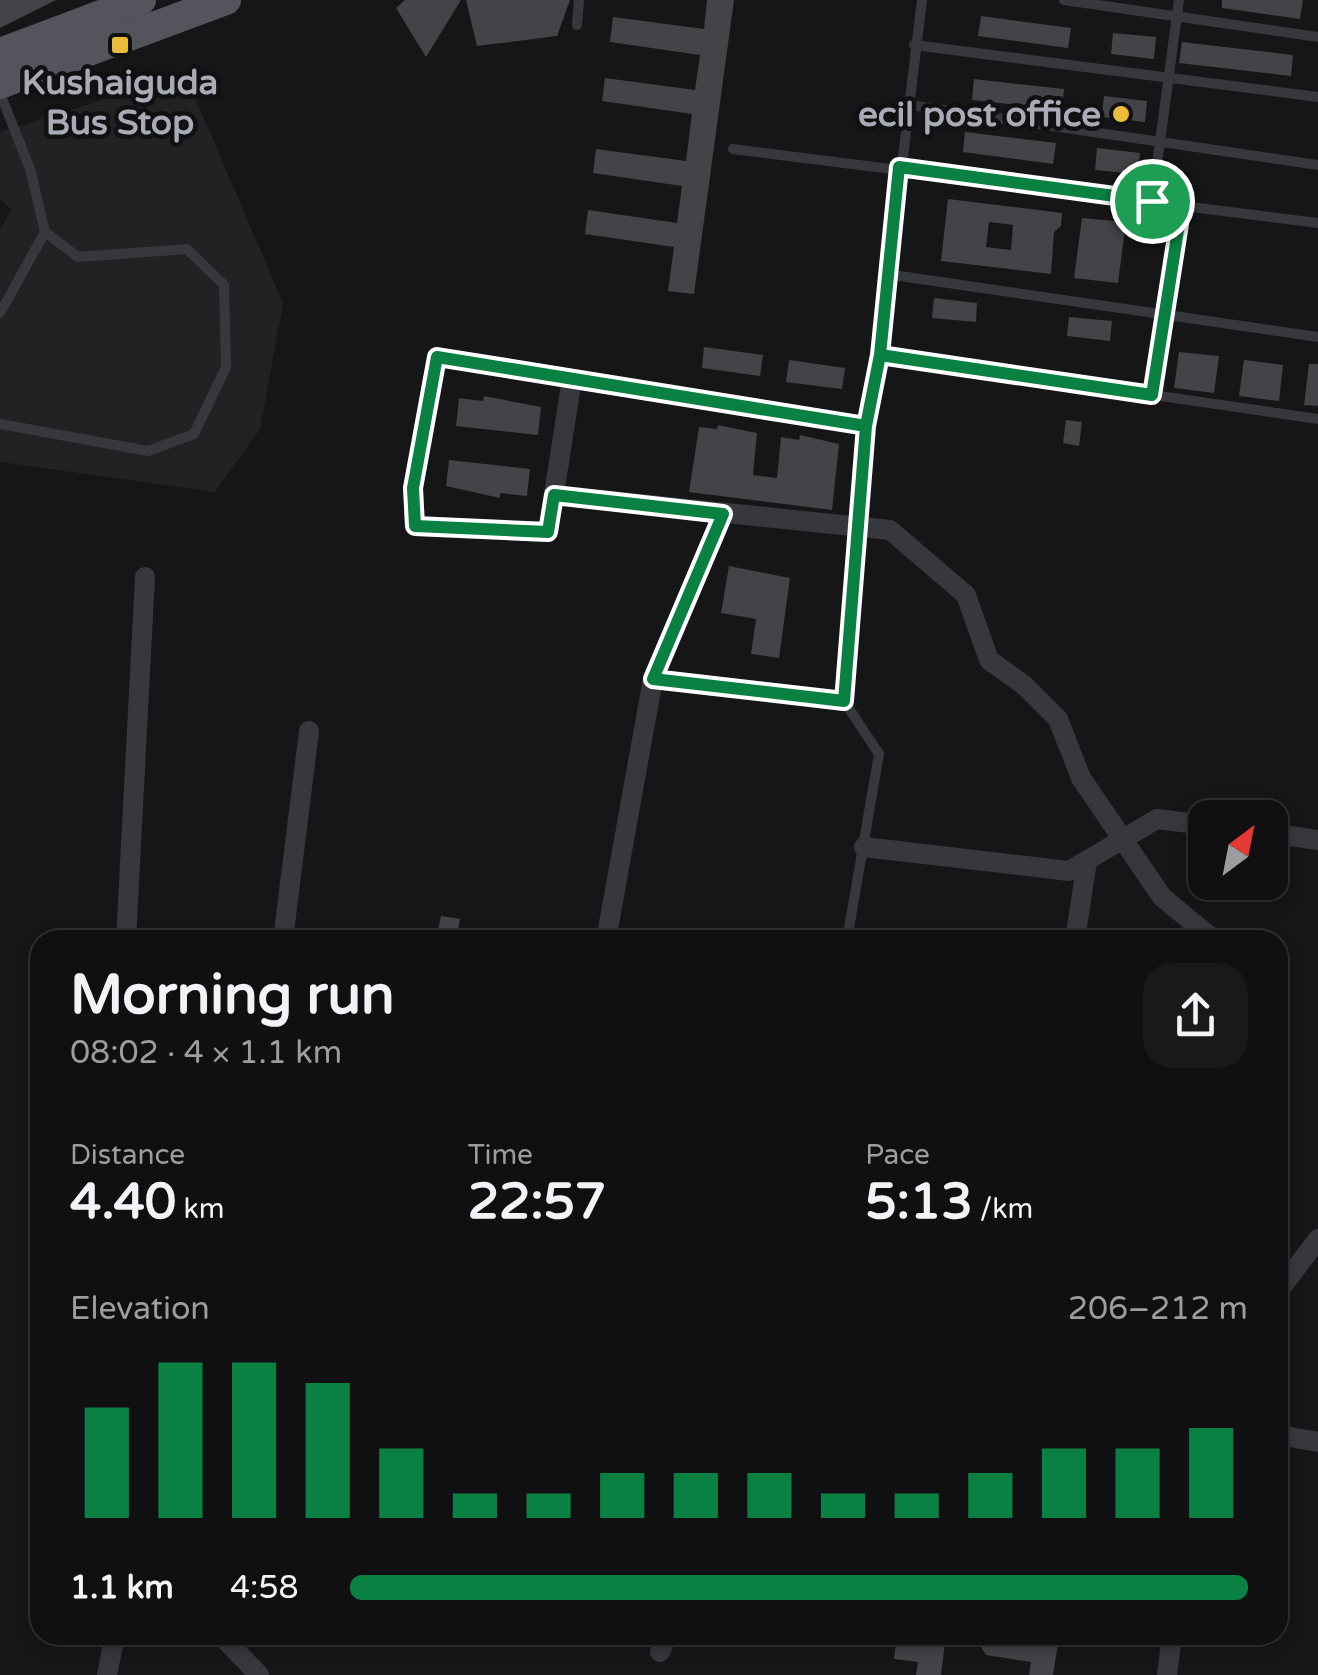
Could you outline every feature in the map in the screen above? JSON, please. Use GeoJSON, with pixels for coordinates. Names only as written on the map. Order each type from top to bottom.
{"type":"FeatureCollection","features":[{"type":"Feature","properties":{"kind":"main road"},"geometry":{"type":"LineString","coordinates":[[0,53],[141,0]]}},
{"type":"Feature","properties":{"kind":"main road"},"geometry":{"type":"LineString","coordinates":[[1,92],[226,0]]}},
{"type":"Feature","properties":{"kind":"street"},"geometry":{"type":"LineString","coordinates":[[572,379],[548,532],[415,526],[413,488],[437,357],[866,426]]}},
{"type":"Feature","properties":{"kind":"street"},"geometry":{"type":"LineString","coordinates":[[554,495],[858,530],[890,530],[966,595],[989,660],[1024,685],[1058,719],[1082,778],[1122,840],[1162,897],[1202,930]]}},
{"type":"Feature","properties":{"kind":"street"},"geometry":{"type":"LineString","coordinates":[[608,930],[653,679],[723,514]]}},
{"type":"Feature","properties":{"kind":"street"},"geometry":{"type":"LineString","coordinates":[[133,930],[145,577]]}},
{"type":"Feature","properties":{"kind":"street"},"geometry":{"type":"LineString","coordinates":[[653,679],[844,701]]}},
{"type":"Feature","properties":{"kind":"street"},"geometry":{"type":"LineString","coordinates":[[283,930],[309,730]]}},
{"type":"Feature","properties":{"kind":"street"},"geometry":{"type":"LineString","coordinates":[[864,847],[1069,871],[1158,819],[1188,823]]}},
{"type":"Feature","properties":{"kind":"street"},"geometry":{"type":"LineString","coordinates":[[1288,836],[1318,840]]}},
{"type":"Feature","properties":{"kind":"street"},"geometry":{"type":"LineString","coordinates":[[1076,930],[1087,860]]}},
{"type":"Feature","properties":{"kind":"street"},"geometry":{"type":"LineString","coordinates":[[1288,1278],[1318,1238]]}},
{"type":"Feature","properties":{"kind":"street"},"geometry":{"type":"LineString","coordinates":[[1288,1256],[1302,1260]]}},
{"type":"Feature","properties":{"kind":"street"},"geometry":{"type":"LineString","coordinates":[[1288,1438],[1318,1442]]}},
{"type":"Feature","properties":{"kind":"street"},"geometry":{"type":"LineString","coordinates":[[107,1675],[114,1645]]}},
{"type":"Feature","properties":{"kind":"street"},"geometry":{"type":"LineString","coordinates":[[230,1645],[259,1675]]}},
{"type":"Feature","properties":{"kind":"street"},"geometry":{"type":"LineString","coordinates":[[1167,1675],[1171,1645]]}},
{"type":"Feature","properties":{"kind":"lane"},"geometry":{"type":"LineString","coordinates":[[577,25],[578,0]]}},
{"type":"Feature","properties":{"kind":"lane"},"geometry":{"type":"LineString","coordinates":[[849,930],[878,754],[844,701],[866,426],[880,355],[886,274],[922,0]]}},
{"type":"Feature","properties":{"kind":"lane"},"geometry":{"type":"LineString","coordinates":[[1064,0],[1318,36]]}},
{"type":"Feature","properties":{"kind":"lane"},"geometry":{"type":"LineString","coordinates":[[1152,201],[1179,0]]}},
{"type":"Feature","properties":{"kind":"lane"},"geometry":{"type":"LineString","coordinates":[[914,45],[1318,97]]}},
{"type":"Feature","properties":{"kind":"lane"},"geometry":{"type":"LineString","coordinates":[[0,424],[148,450],[194,434],[226,367],[224,285],[187,249],[78,257],[45,232],[30,169],[1,92]]}},
{"type":"Feature","properties":{"kind":"lane"},"geometry":{"type":"LineString","coordinates":[[909,106],[1318,165]]}},
{"type":"Feature","properties":{"kind":"lane"},"geometry":{"type":"LineString","coordinates":[[733,149],[1318,223]]}},
{"type":"Feature","properties":{"kind":"lane"},"geometry":{"type":"LineString","coordinates":[[1152,395],[1182,205]]}},
{"type":"Feature","properties":{"kind":"lane"},"geometry":{"type":"LineString","coordinates":[[0,313],[45,232]]}},
{"type":"Feature","properties":{"kind":"lane"},"geometry":{"type":"LineString","coordinates":[[886,274],[1318,337]]}},
{"type":"Feature","properties":{"kind":"lane"},"geometry":{"type":"LineString","coordinates":[[880,355],[1318,418]]}},
{"type":"Feature","properties":{"kind":"shaded area"},"geometry":{"type":"Polygon","coordinates":[[[185,74],[283,303],[260,429],[215,492],[0,462],[0,229],[11,210],[0,198],[0,132],[185,74]]]}},
{"type":"Feature","properties":{"kind":"building"},"geometry":{"type":"Polygon","coordinates":[[[0,0],[56,0],[0,28],[0,0]]]}},
{"type":"Feature","properties":{"kind":"building"},"geometry":{"type":"Polygon","coordinates":[[[405,0],[461,0],[426,57],[396,8],[405,0]]]}},
{"type":"Feature","properties":{"kind":"building"},"geometry":{"type":"Polygon","coordinates":[[[466,0],[570,0],[557,36],[477,46],[466,0]]]}},
{"type":"Feature","properties":{"kind":"building"},"geometry":{"type":"Polygon","coordinates":[[[707,0],[734,0],[694,294],[668,291],[674,247],[585,234],[588,210],[677,223],[682,186],[593,173],[596,149],[686,161],[692,114],[602,101],[605,78],[695,90],[700,55],[610,42],[613,17],[704,29],[707,0]]]}},
{"type":"Feature","properties":{"kind":"building"},"geometry":{"type":"Polygon","coordinates":[[[1222,0],[1303,0],[1300,19],[1222,8],[1222,0]]]}},
{"type":"Feature","properties":{"kind":"building"},"geometry":{"type":"Polygon","coordinates":[[[981,16],[1071,28],[1068,48],[978,36],[981,16]]]}},
{"type":"Feature","properties":{"kind":"building"},"geometry":{"type":"Polygon","coordinates":[[[1113,33],[1156,37],[1154,59],[1111,54],[1113,33]]]}},
{"type":"Feature","properties":{"kind":"building"},"geometry":{"type":"Polygon","coordinates":[[[1182,42],[1293,55],[1291,76],[1179,63],[1182,42]]]}},
{"type":"Feature","properties":{"kind":"building"},"geometry":{"type":"Polygon","coordinates":[[[974,79],[1064,89],[1062,110],[972,100],[974,79]]]}},
{"type":"Feature","properties":{"kind":"building"},"geometry":{"type":"Polygon","coordinates":[[[1104,96],[1147,101],[1145,122],[1102,117],[1104,96]]]}},
{"type":"Feature","properties":{"kind":"building"},"geometry":{"type":"Polygon","coordinates":[[[965,132],[1056,143],[1053,164],[963,152],[965,132]]]}},
{"type":"Feature","properties":{"kind":"building"},"geometry":{"type":"Polygon","coordinates":[[[1097,148],[1140,153],[1138,174],[1095,170],[1097,148]]]}},
{"type":"Feature","properties":{"kind":"building"},"geometry":{"type":"Polygon","coordinates":[[[948,199],[1062,213],[1061,226],[1054,232],[1051,274],[941,261],[948,199]],[[989,222],[986,247],[1011,250],[1013,225],[989,222]]]}},
{"type":"Feature","properties":{"kind":"building"},"geometry":{"type":"Polygon","coordinates":[[[1082,218],[1126,222],[1118,283],[1074,278],[1082,218]]]}},
{"type":"Feature","properties":{"kind":"building"},"geometry":{"type":"Polygon","coordinates":[[[934,298],[977,303],[976,322],[932,318],[934,298]]]}},
{"type":"Feature","properties":{"kind":"building"},"geometry":{"type":"Polygon","coordinates":[[[1069,317],[1112,321],[1110,341],[1067,336],[1069,317]]]}},
{"type":"Feature","properties":{"kind":"building"},"geometry":{"type":"Polygon","coordinates":[[[704,347],[763,355],[760,376],[702,368],[704,347]]]}},
{"type":"Feature","properties":{"kind":"building"},"geometry":{"type":"Polygon","coordinates":[[[1179,352],[1219,356],[1214,393],[1174,388],[1179,352]]]}},
{"type":"Feature","properties":{"kind":"building"},"geometry":{"type":"Polygon","coordinates":[[[789,360],[845,368],[842,389],[786,382],[789,360]]]}},
{"type":"Feature","properties":{"kind":"building"},"geometry":{"type":"Polygon","coordinates":[[[1244,360],[1283,365],[1279,401],[1239,396],[1244,360]]]}},
{"type":"Feature","properties":{"kind":"building"},"geometry":{"type":"Polygon","coordinates":[[[1309,364],[1318,364],[1318,406],[1304,405],[1309,364]]]}},
{"type":"Feature","properties":{"kind":"building"},"geometry":{"type":"Polygon","coordinates":[[[484,396],[541,407],[538,435],[456,426],[459,398],[483,401],[484,396]]]}},
{"type":"Feature","properties":{"kind":"building"},"geometry":{"type":"Polygon","coordinates":[[[1066,420],[1082,422],[1079,446],[1063,443],[1066,420]]]}},
{"type":"Feature","properties":{"kind":"building"},"geometry":{"type":"Polygon","coordinates":[[[718,425],[757,433],[753,475],[777,478],[781,437],[799,440],[800,435],[839,444],[832,510],[689,492],[699,427],[717,429],[718,425]]]}},
{"type":"Feature","properties":{"kind":"building"},"geometry":{"type":"Polygon","coordinates":[[[449,460],[530,469],[527,496],[500,493],[500,498],[446,486],[449,460]]]}},
{"type":"Feature","properties":{"kind":"building"},"geometry":{"type":"Polygon","coordinates":[[[729,566],[790,578],[779,658],[751,654],[756,619],[721,613],[729,566]]]}},
{"type":"Feature","properties":{"kind":"building"},"geometry":{"type":"Polygon","coordinates":[[[441,916],[460,919],[458,930],[438,930],[441,916]]]}},
{"type":"Feature","properties":{"kind":"building"},"geometry":{"type":"Polygon","coordinates":[[[896,1645],[945,1645],[941,1675],[916,1675],[918,1662],[894,1659],[896,1645]]]}},
{"type":"Feature","properties":{"kind":"building"},"geometry":{"type":"Polygon","coordinates":[[[980,1645],[1058,1645],[1053,1675],[1029,1675],[1031,1662],[986,1655],[980,1645]]]}},
{"type":"Feature","properties":{"kind":"place","name":"Kushaiguda Bus Stop"},"geometry":{"type":"Point","coordinates":[120,45]}},
{"type":"Feature","properties":{"kind":"place","name":"ecil post office"},"geometry":{"type":"Point","coordinates":[1121,114]}},
{"type":"Feature","properties":{"kind":"route"},"geometry":{"type":"LineString","coordinates":[[1152,201],[899,167],[880,355],[866,426],[437,357],[413,488],[415,526],[548,532],[554,495],[723,514],[653,679],[844,701],[866,426],[880,355],[1152,395],[1182,205],[1152,201]]}}]}
